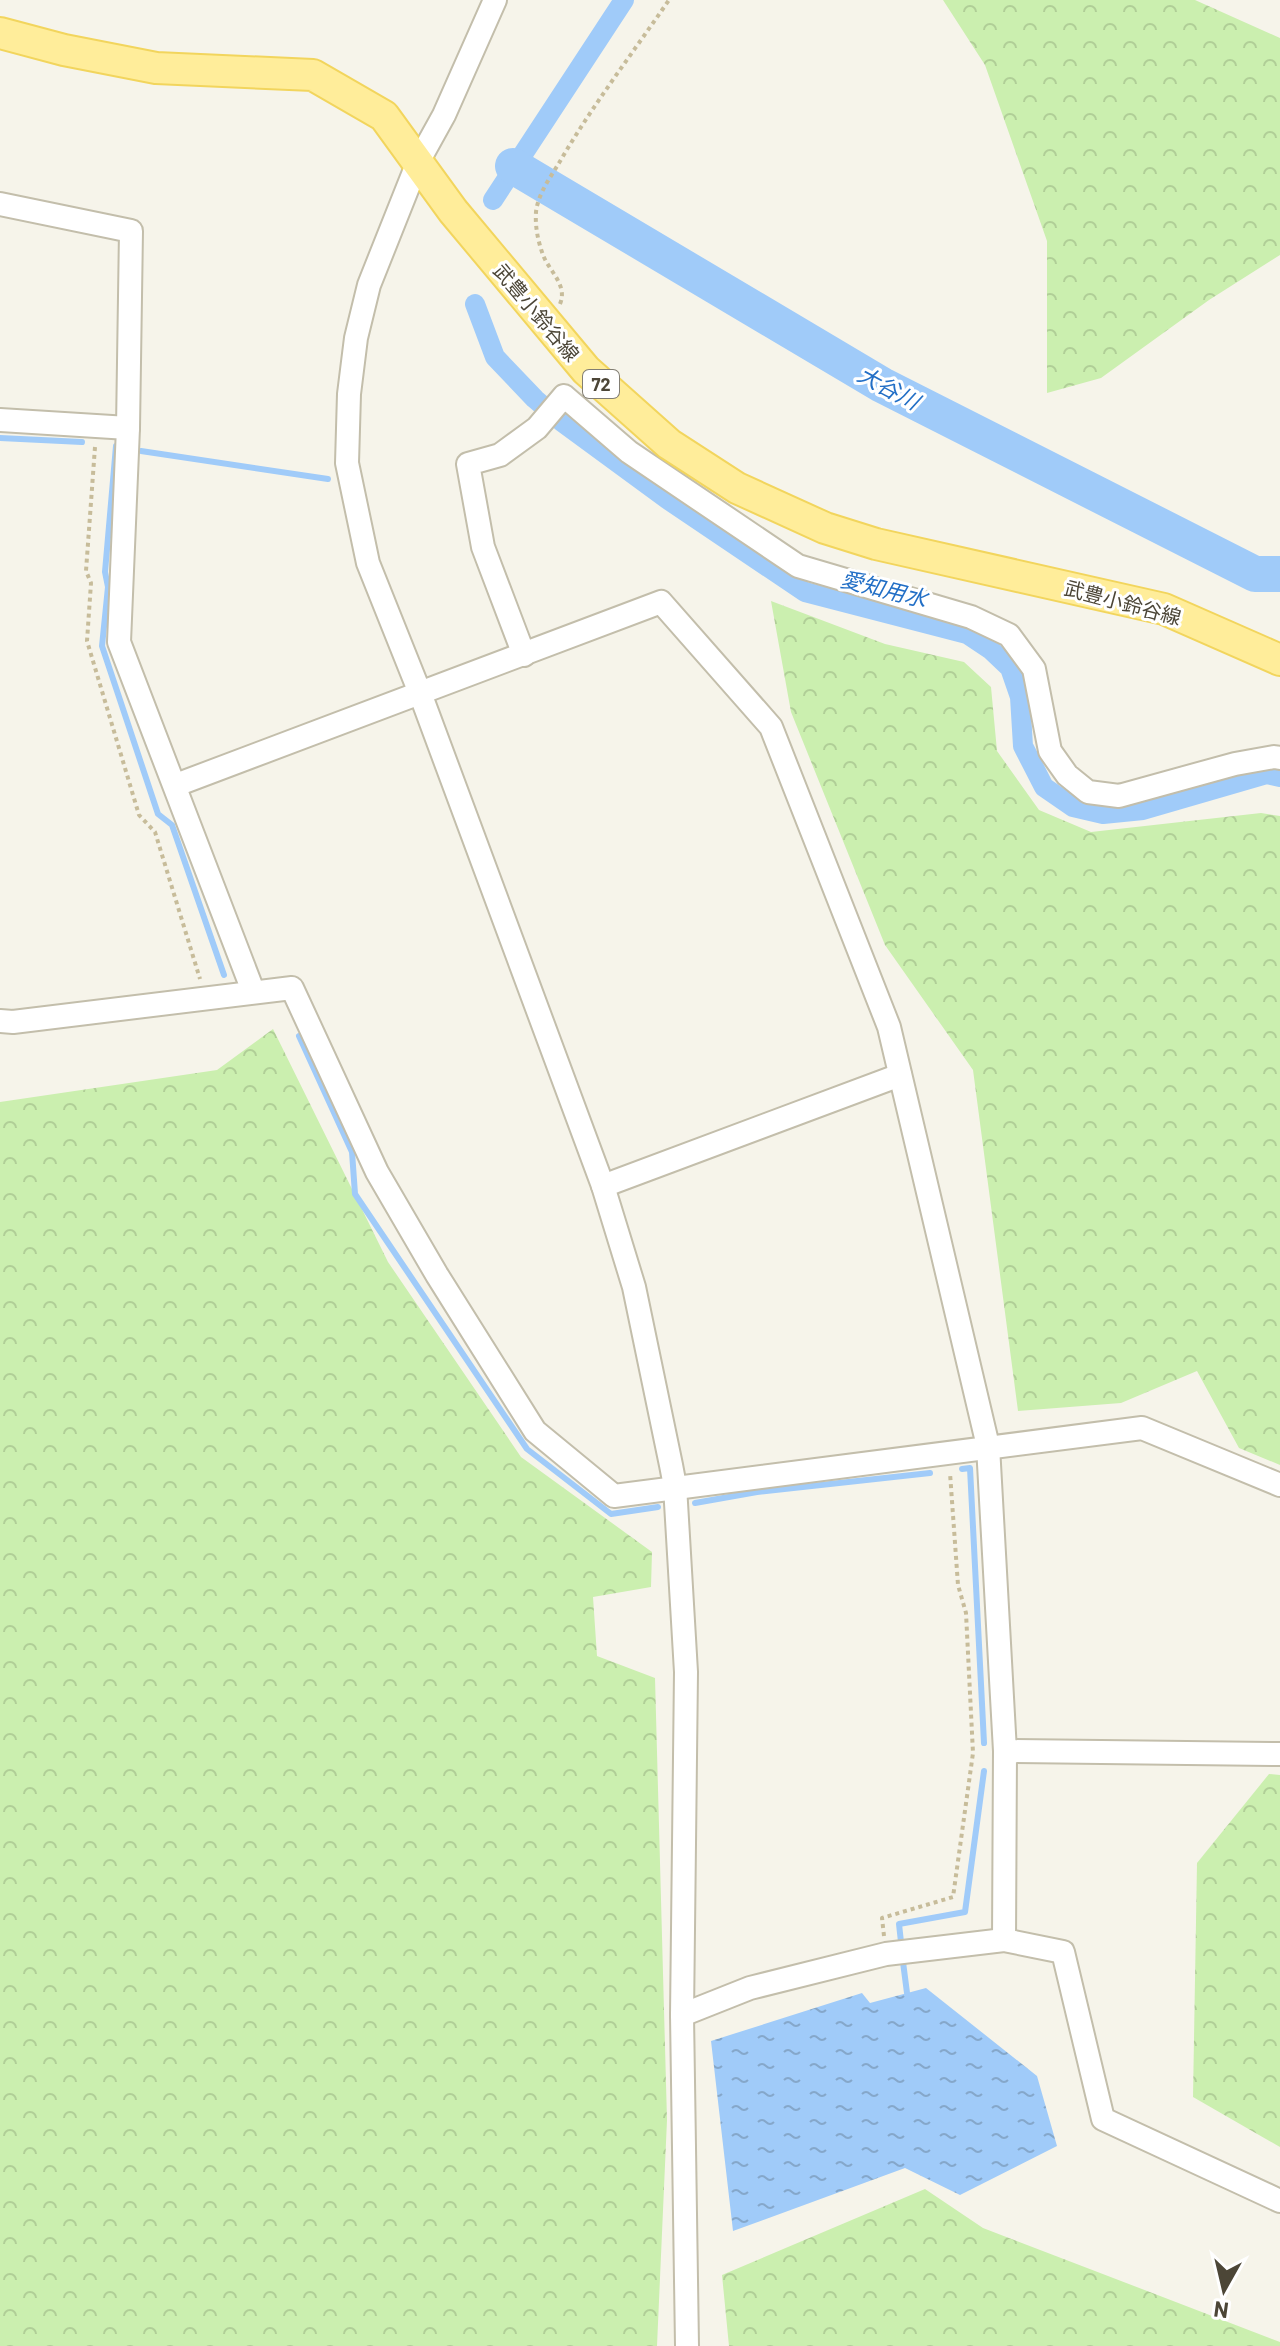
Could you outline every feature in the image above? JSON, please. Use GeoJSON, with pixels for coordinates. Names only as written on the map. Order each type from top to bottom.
{"type":"FeatureCollection","features":[{"type":"Feature","properties":{"kind":"main road","name":"武豊小鈴谷線"},"geometry":{"type":"LineString","coordinates":[[0,33],[64,50],[156,68],[313,75],[384,116],[453,211],[586,370],[669,444],[737,488],[825,528],[911,553],[1164,609],[1280,660]]}},
{"type":"Feature","properties":{"kind":"street"},"geometry":{"type":"LineString","coordinates":[[495,0],[444,115],[418,162],[369,285],[356,338],[349,394],[347,463],[368,563],[420,693],[603,1186],[634,1287],[675,1486],[686,1672],[682,2015],[687,2346]]}},
{"type":"Feature","properties":{"kind":"street"},"geometry":{"type":"LineString","coordinates":[[0,204],[131,231],[128,428],[119,642],[253,991]]}},
{"type":"Feature","properties":{"kind":"street"},"geometry":{"type":"LineString","coordinates":[[524,655],[483,547],[468,464],[500,455],[542,423],[564,396],[629,452],[798,566],[971,617],[1009,635],[1034,669],[1050,751],[1067,775],[1088,792],[1119,796],[1235,764],[1280,758]]}},
{"type":"Feature","properties":{"kind":"street"},"geometry":{"type":"LineString","coordinates":[[0,420],[128,428]]}},
{"type":"Feature","properties":{"kind":"street"},"geometry":{"type":"LineString","coordinates":[[176,785],[661,602],[771,727],[889,1027],[988,1446],[1005,1751],[1004,1940]]}},
{"type":"Feature","properties":{"kind":"street"},"geometry":{"type":"LineString","coordinates":[[0,1021],[13,1022],[292,988],[377,1172],[437,1275],[535,1431],[614,1496],[1142,1428],[1280,1485]]}},
{"type":"Feature","properties":{"kind":"street"},"geometry":{"type":"LineString","coordinates":[[603,1186],[900,1075]]}},
{"type":"Feature","properties":{"kind":"street"},"geometry":{"type":"LineString","coordinates":[[1005,1751],[1280,1754]]}},
{"type":"Feature","properties":{"kind":"street"},"geometry":{"type":"LineString","coordinates":[[682,2015],[750,1988],[886,1954],[1004,1940],[1063,1952],[1103,2119],[1280,2201]]}},
{"type":"Feature","properties":{"kind":"path"},"geometry":{"type":"LineString","coordinates":[[543,319],[563,296],[560,284],[544,258],[537,234],[536,210],[542,192],[576,134],[669,0]]}},
{"type":"Feature","properties":{"kind":"path"},"geometry":{"type":"LineString","coordinates":[[886,1954],[882,1918],[953,1897],[973,1753],[966,1613],[958,1585],[948,1452]]}},
{"type":"Feature","properties":{"kind":"green space"},"geometry":{"type":"Polygon","coordinates":[[[943,0],[1195,0],[1280,38],[1280,255],[1209,300],[1101,378],[1047,393],[1047,241],[985,65],[943,0]]]}},
{"type":"Feature","properties":{"kind":"green space"},"geometry":{"type":"Polygon","coordinates":[[[771,601],[885,644],[964,662],[991,687],[997,751],[1039,810],[1091,832],[1261,813],[1280,816],[1280,1465],[1239,1448],[1197,1371],[1121,1403],[1018,1411],[973,1070],[885,945],[791,712],[771,601]]]}},
{"type":"Feature","properties":{"kind":"green space"},"geometry":{"type":"Polygon","coordinates":[[[273,1029],[388,1262],[521,1457],[652,1552],[651,1587],[593,1597],[597,1656],[655,1678],[667,2120],[657,2346],[0,2346],[0,1102],[217,1070],[273,1029]]]}},
{"type":"Feature","properties":{"kind":"green space"},"geometry":{"type":"Polygon","coordinates":[[[1269,1774],[1280,1775],[1280,2147],[1193,2097],[1197,1863],[1269,1774]]]}},
{"type":"Feature","properties":{"kind":"green space"},"geometry":{"type":"Polygon","coordinates":[[[925,2189],[983,2228],[1280,2342],[1280,2346],[729,2346],[722,2275],[925,2189]]]}},
{"type":"Feature","properties":{"kind":"water"},"geometry":{"type":"Polygon","coordinates":[[[926,1988],[1037,2076],[1057,2146],[960,2195],[905,2168],[733,2231],[711,2041],[862,1993],[870,2003],[926,1988]]]}},
{"type":"Feature","properties":{"kind":"waterway","name":"愛知用水"},"geometry":{"type":"LineString","coordinates":[[493,200],[624,0]]}},
{"type":"Feature","properties":{"kind":"waterway","name":"大谷川"},"geometry":{"type":"LineString","coordinates":[[513,166],[882,385],[1255,574],[1280,574]]}},
{"type":"Feature","properties":{"kind":"waterway","name":"愛知用水"},"geometry":{"type":"LineString","coordinates":[[475,304],[495,357],[535,399],[667,499],[805,592],[967,634],[991,650],[1010,668],[1020,697],[1023,746],[1044,787],[1073,807],[1103,814],[1143,810],[1267,774],[1280,777]]}},
{"type":"Feature","properties":{"kind":"waterway"},"geometry":{"type":"LineString","coordinates":[[0,438],[82,442]]}},
{"type":"Feature","properties":{"kind":"waterway"},"geometry":{"type":"LineString","coordinates":[[116,446],[102,646],[158,814],[172,825],[224,975]]}},
{"type":"Feature","properties":{"kind":"waterway"},"geometry":{"type":"LineString","coordinates":[[141,451],[328,479]]}},
{"type":"Feature","properties":{"kind":"waterway"},"geometry":{"type":"LineString","coordinates":[[299,1036],[352,1152],[355,1194],[527,1449],[611,1514],[658,1507]]}},
{"type":"Feature","properties":{"kind":"waterway"},"geometry":{"type":"LineString","coordinates":[[962,1469],[970,1468],[984,1743]]}},
{"type":"Feature","properties":{"kind":"waterway"},"geometry":{"type":"LineString","coordinates":[[695,1503],[757,1492],[930,1473]]}},
{"type":"Feature","properties":{"kind":"waterway"},"geometry":{"type":"LineString","coordinates":[[901,1942],[899,1924],[965,1912],[984,1771]]}},
{"type":"Feature","properties":{"kind":"waterway"},"geometry":{"type":"LineString","coordinates":[[903,1962],[907,1993]]}}]}
